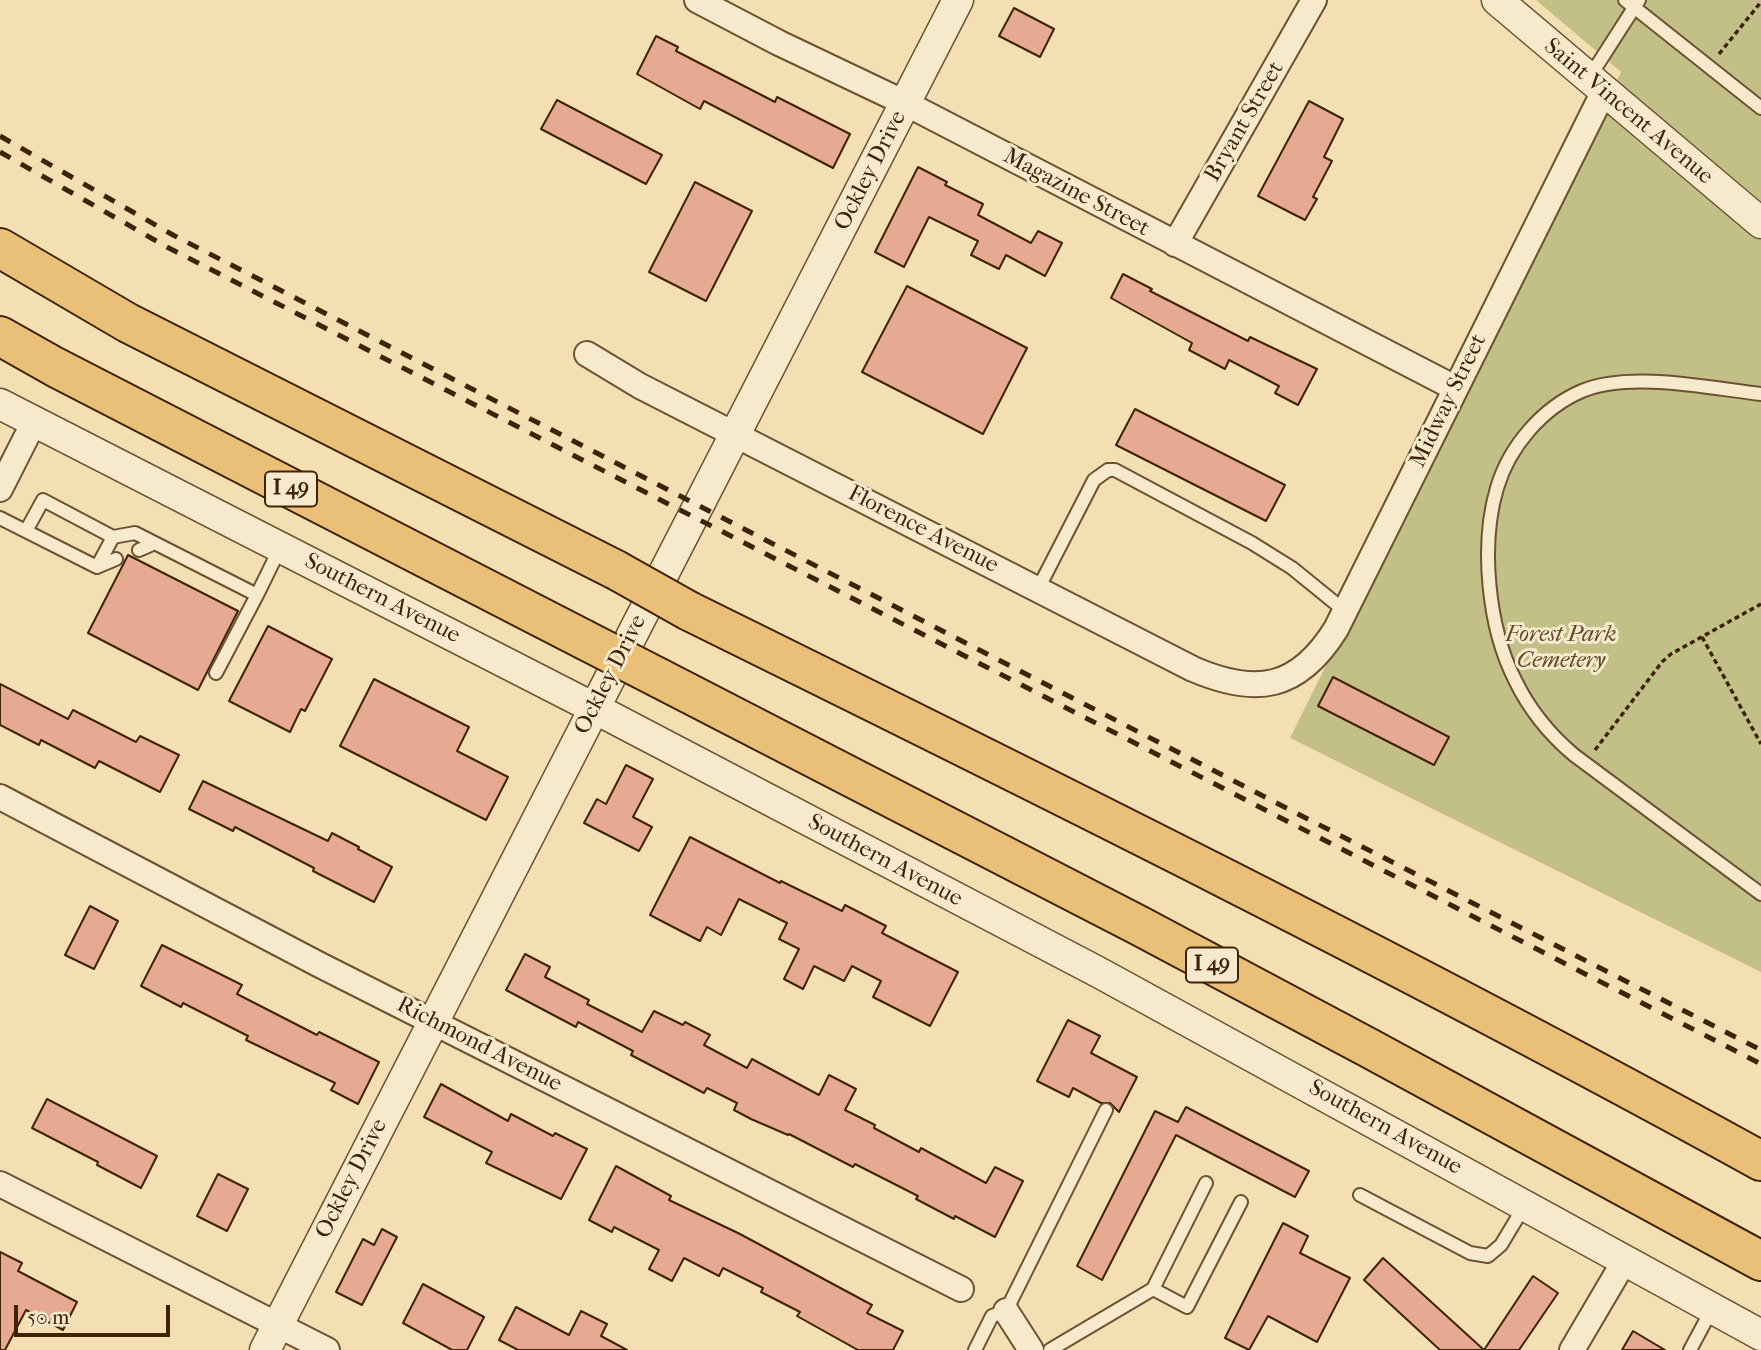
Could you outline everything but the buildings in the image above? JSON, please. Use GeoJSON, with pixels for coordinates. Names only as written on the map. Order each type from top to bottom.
{"type":"FeatureCollection","features":[{"type":"Feature","properties":{"kind":"highway"},"geometry":{"type":"LineString","coordinates":[[0,248],[128,323],[617,570],[689,611],[1179,854],[1761,1161]]}},
{"type":"Feature","properties":{"kind":"highway","name":"I 49"},"geometry":{"type":"LineString","coordinates":[[0,336],[1357,1041],[1761,1261]]}},
{"type":"Feature","properties":{"kind":"street","name":"Magazine Street"},"geometry":{"type":"LineString","coordinates":[[697,0],[779,43],[905,103],[1455,388]]}},
{"type":"Feature","properties":{"kind":"street","name":"Ockley Drive"},"geometry":{"type":"LineString","coordinates":[[271,1337],[737,435],[958,0]]}},
{"type":"Feature","properties":{"kind":"street","name":"Bryant Street"},"geometry":{"type":"LineString","coordinates":[[1175,244],[1314,0]]}},
{"type":"Feature","properties":{"kind":"street","name":"Saint Vincent Avenue"},"geometry":{"type":"LineString","coordinates":[[1497,0],[1761,223]]}},
{"type":"Feature","properties":{"kind":"street","name":"Midway Street"},"geometry":{"type":"LineString","coordinates":[[1266,684],[1280,681],[1307,666],[1326,644],[1345,611],[1455,388],[1597,84]]}},
{"type":"Feature","properties":{"kind":"street","name":"Florence Avenue"},"geometry":{"type":"LineString","coordinates":[[587,354],[640,386],[1209,676],[1239,685],[1266,684]]}},
{"type":"Feature","properties":{"kind":"street","name":"Southern Avenue"},"geometry":{"type":"LineString","coordinates":[[0,404],[594,708],[1130,989],[1761,1335]]}},
{"type":"Feature","properties":{"kind":"street"},"geometry":{"type":"LineString","coordinates":[[0,489],[34,422]]}},
{"type":"Feature","properties":{"kind":"street","name":"Richmond Avenue"},"geometry":{"type":"LineString","coordinates":[[0,797],[433,1022],[961,1289]]}},
{"type":"Feature","properties":{"kind":"street"},"geometry":{"type":"LineString","coordinates":[[0,1184],[271,1337],[327,1350]]}},
{"type":"Feature","properties":{"kind":"street"},"geometry":{"type":"LineString","coordinates":[[1572,1350],[1625,1260]]}},
{"type":"Feature","properties":{"kind":"street"},"geometry":{"type":"LineString","coordinates":[[1006,1311],[1031,1350]]}},
{"type":"Feature","properties":{"kind":"lane"},"geometry":{"type":"LineString","coordinates":[[1597,84],[1633,2],[1761,108]]}},
{"type":"Feature","properties":{"kind":"lane"},"geometry":{"type":"LineString","coordinates":[[1761,394],[1634,382],[1599,385],[1571,396],[1538,421],[1513,452],[1497,488],[1489,537],[1492,606],[1502,645],[1516,682],[1537,716],[1560,743],[1761,894]]}},
{"type":"Feature","properties":{"kind":"lane"},"geometry":{"type":"LineString","coordinates":[[1038,590],[1094,480],[1108,470],[1115,470],[1252,543],[1292,568],[1345,611]]}},
{"type":"Feature","properties":{"kind":"lane"},"geometry":{"type":"LineString","coordinates":[[26,531],[43,500],[113,537],[135,533],[257,595]]}},
{"type":"Feature","properties":{"kind":"lane"},"geometry":{"type":"LineString","coordinates":[[0,518],[97,567],[116,559]]}},
{"type":"Feature","properties":{"kind":"lane"},"geometry":{"type":"LineString","coordinates":[[97,567],[113,537]]}},
{"type":"Feature","properties":{"kind":"lane"},"geometry":{"type":"LineString","coordinates":[[139,550],[155,543]]}},
{"type":"Feature","properties":{"kind":"lane"},"geometry":{"type":"LineString","coordinates":[[216,673],[280,548]]}},
{"type":"Feature","properties":{"kind":"lane"},"geometry":{"type":"LineString","coordinates":[[975,1350],[992,1317],[1006,1311],[1106,1110]]}},
{"type":"Feature","properties":{"kind":"lane"},"geometry":{"type":"LineString","coordinates":[[1050,1350],[1153,1289],[1206,1183]]}},
{"type":"Feature","properties":{"kind":"lane"},"geometry":{"type":"LineString","coordinates":[[1360,1195],[1470,1253],[1488,1256],[1501,1245],[1525,1205]]}},
{"type":"Feature","properties":{"kind":"lane"},"geometry":{"type":"LineString","coordinates":[[1153,1289],[1187,1307],[1241,1202]]}},
{"type":"Feature","properties":{"kind":"lane"},"geometry":{"type":"LineString","coordinates":[[1690,1350],[1712,1308]]}},
{"type":"Feature","properties":{"kind":"path"},"geometry":{"type":"LineString","coordinates":[[1709,66],[1761,2]]}},
{"type":"Feature","properties":{"kind":"path"},"geometry":{"type":"LineString","coordinates":[[1586,763],[1662,662],[1761,604]]}},
{"type":"Feature","properties":{"kind":"path"},"geometry":{"type":"LineString","coordinates":[[1702,637],[1761,744]]}},
{"type":"Feature","properties":{"kind":"green space","name":"Forest Park Cemetery"},"geometry":{"type":"Polygon","coordinates":[[[1536,0],[1761,0],[1761,972],[1290,738],[1621,72],[1536,0]]]}},
{"type":"Feature","properties":{"kind":"railway"},"geometry":{"type":"LineString","coordinates":[[0,136],[173,235],[1761,1050]]}},
{"type":"Feature","properties":{"kind":"railway"},"geometry":{"type":"LineString","coordinates":[[0,152],[167,247],[1761,1064]]}}]}
